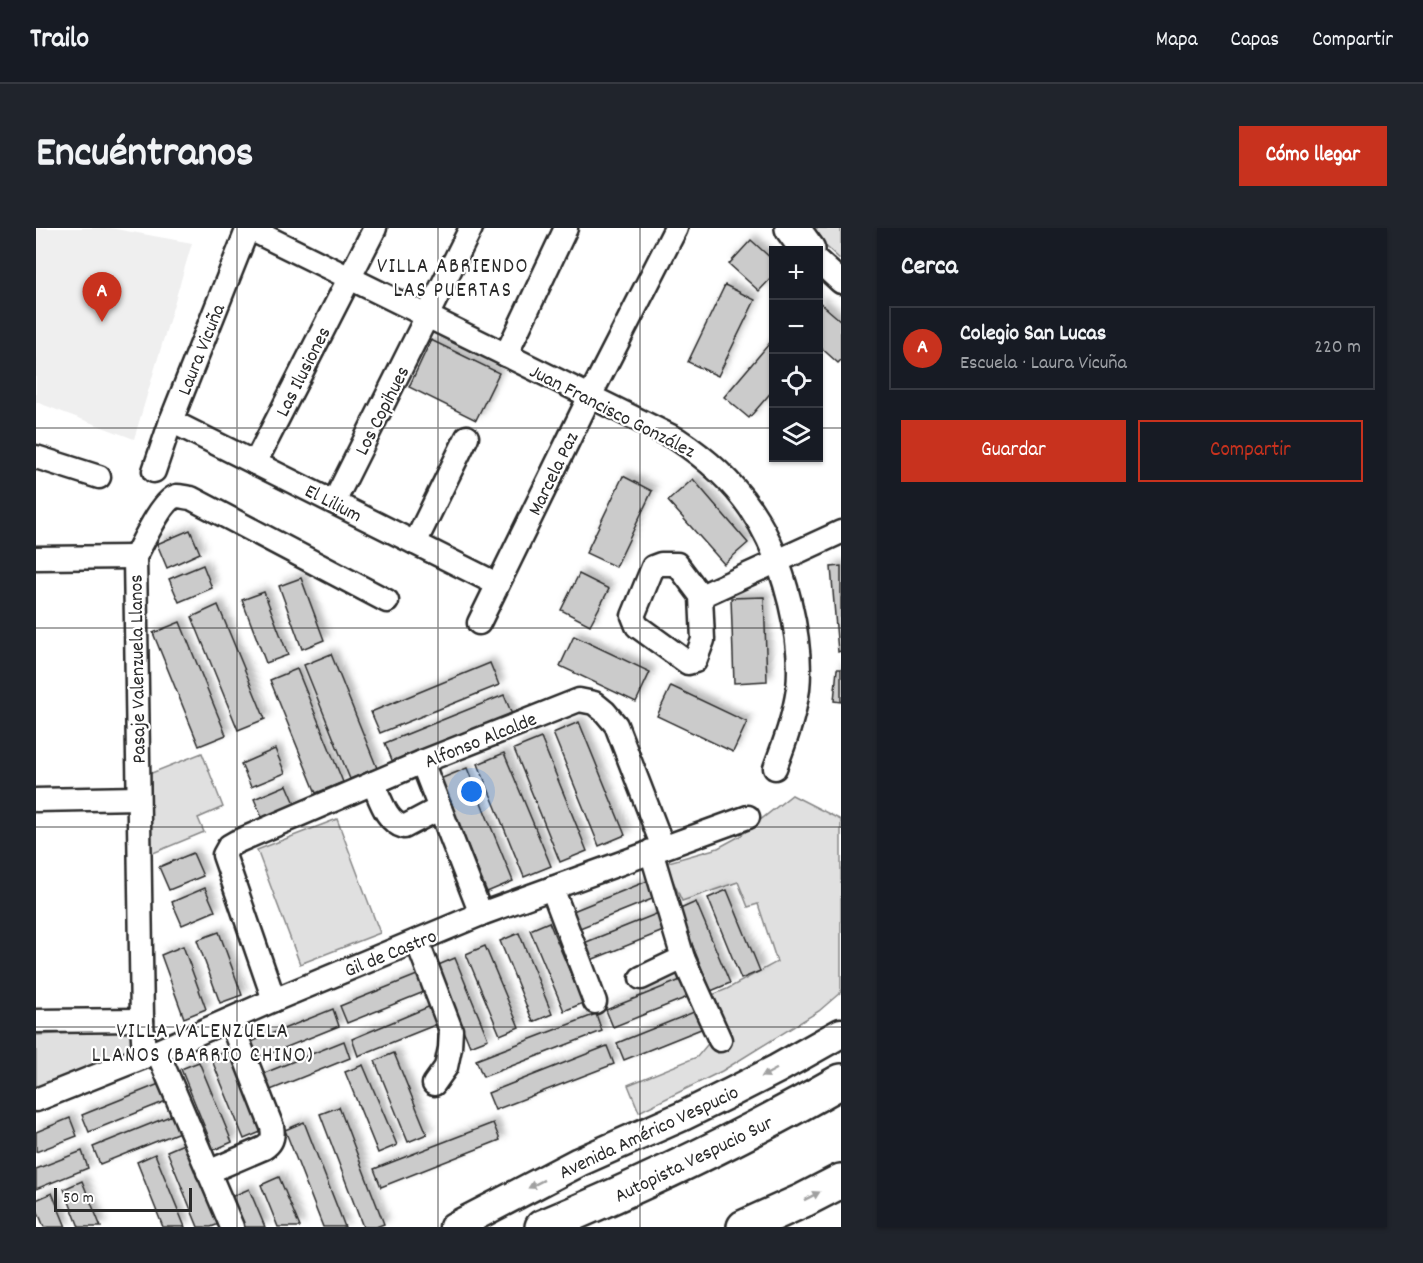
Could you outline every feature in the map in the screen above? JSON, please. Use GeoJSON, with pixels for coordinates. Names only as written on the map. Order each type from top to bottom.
{"type":"FeatureCollection","features":[{"type":"Feature","properties":{"kind":"highway"},"geometry":{"type":"LineString","coordinates":[[792,228],[805,246]]}},
{"type":"Feature","properties":{"kind":"highway","name":"Autopista Vespucio Sur"},"geometry":{"type":"LineString","coordinates":[[542,1227],[708,1153],[782,1115],[841,1081]]}},
{"type":"Feature","properties":{"kind":"highway"},"geometry":{"type":"LineString","coordinates":[[744,1227],[841,1181]]}},
{"type":"Feature","properties":{"kind":"main road","name":"Avenida Américo Vespucio"},"geometry":{"type":"LineString","coordinates":[[454,1227],[579,1162],[732,1092],[831,1039]]}},
{"type":"Feature","properties":{"kind":"street","name":"Juan Francisco González"},"geometry":{"type":"LineString","coordinates":[[248,228],[677,439],[697,452],[733,485],[759,521],[769,540],[794,619],[799,667],[795,706],[785,743],[775,768]]}},
{"type":"Feature","properties":{"kind":"street","name":"Laura Vicuña"},"geometry":{"type":"LineString","coordinates":[[154,471],[171,421],[248,228]]}},
{"type":"Feature","properties":{"kind":"street","name":"Las Ilusiones"},"geometry":{"type":"LineString","coordinates":[[255,463],[375,228]]}},
{"type":"Feature","properties":{"kind":"street","name":"Los Copihues"},"geometry":{"type":"LineString","coordinates":[[334,502],[471,228]]}},
{"type":"Feature","properties":{"kind":"street"},"geometry":{"type":"LineString","coordinates":[[506,355],[566,228]]}},
{"type":"Feature","properties":{"kind":"street","name":"Marcela Paz"},"geometry":{"type":"LineString","coordinates":[[479,623],[590,396],[676,228]]}},
{"type":"Feature","properties":{"kind":"street"},"geometry":{"type":"LineString","coordinates":[[782,228],[803,246]]}},
{"type":"Feature","properties":{"kind":"street"},"geometry":{"type":"LineString","coordinates":[[823,265],[841,282]]}},
{"type":"Feature","properties":{"kind":"street","name":"El Lilium"},"geometry":{"type":"LineString","coordinates":[[171,421],[497,584]]}},
{"type":"Feature","properties":{"kind":"street"},"geometry":{"type":"LineString","coordinates":[[415,543],[467,437]]}},
{"type":"Feature","properties":{"kind":"street"},"geometry":{"type":"LineString","coordinates":[[36,457],[99,477]]}},
{"type":"Feature","properties":{"kind":"street","name":"Pasaje Valenzuela Llanos"},"geometry":{"type":"LineString","coordinates":[[232,1227],[151,1054],[142,1020],[135,557],[168,500],[177,496],[191,498],[387,601]]}},
{"type":"Feature","properties":{"kind":"street"},"geometry":{"type":"LineString","coordinates":[[701,596],[841,532]]}},
{"type":"Feature","properties":{"kind":"street"},"geometry":{"type":"LineString","coordinates":[[36,558],[135,557]]}},
{"type":"Feature","properties":{"kind":"street","name":"Alfonso Alcalde"},"geometry":{"type":"LineString","coordinates":[[274,1000],[224,855],[229,846],[422,762],[579,700],[594,703],[616,724],[657,849],[683,958],[720,1040]]}},
{"type":"Feature","properties":{"kind":"street"},"geometry":{"type":"LineString","coordinates":[[422,762],[481,914]]}},
{"type":"Feature","properties":{"kind":"street"},"geometry":{"type":"LineString","coordinates":[[373,783],[391,820],[396,825],[404,827],[440,808]]}},
{"type":"Feature","properties":{"kind":"street"},"geometry":{"type":"LineString","coordinates":[[36,800],[138,798]]}},
{"type":"Feature","properties":{"kind":"street","name":"Gil de Castro"},"geometry":{"type":"LineString","coordinates":[[36,1100],[151,1054],[481,914],[748,817]]}},
{"type":"Feature","properties":{"kind":"street"},"geometry":{"type":"LineString","coordinates":[[552,888],[595,1002]]}},
{"type":"Feature","properties":{"kind":"street"},"geometry":{"type":"LineString","coordinates":[[417,941],[451,1030],[446,1067],[434,1084]]}},
{"type":"Feature","properties":{"kind":"street"},"geometry":{"type":"LineString","coordinates":[[641,978],[683,958]]}},
{"type":"Feature","properties":{"kind":"street"},"geometry":{"type":"LineString","coordinates":[[36,1021],[142,1020]]}},
{"type":"Feature","properties":{"kind":"street"},"geometry":{"type":"LineString","coordinates":[[208,1172],[264,1148],[269,1145],[273,1134],[230,1020]]}},
{"type":"Feature","properties":{"kind":"street"},"geometry":{"type":"LineString","coordinates":[[831,1039],[841,1024]]}},
{"type":"Feature","properties":{"kind":"shaded area"},"geometry":{"type":"Polygon","coordinates":[[[36,228],[110,228],[192,243],[134,439],[36,402],[36,228]]]}},
{"type":"Feature","properties":{"kind":"shaded area"},"geometry":{"type":"Polygon","coordinates":[[[811,228],[841,228],[841,260],[819,240],[811,228]]]}},
{"type":"Feature","properties":{"kind":"shaded area"},"geometry":{"type":"Polygon","coordinates":[[[202,753],[223,807],[198,818],[204,832],[151,854],[149,774],[202,753]]]}},
{"type":"Feature","properties":{"kind":"shaded area"},"geometry":{"type":"Polygon","coordinates":[[[792,795],[841,820],[841,992],[819,1011],[722,1071],[639,1112],[628,1085],[697,1057],[712,1039],[702,999],[727,989],[777,962],[758,904],[748,907],[738,882],[682,901],[665,863],[718,848],[740,836],[792,795]]]}},
{"type":"Feature","properties":{"kind":"shaded area"},"geometry":{"type":"Polygon","coordinates":[[[337,819],[380,933],[300,964],[257,850],[337,819]]]}},
{"type":"Feature","properties":{"kind":"shaded area"},"geometry":{"type":"Polygon","coordinates":[[[133,1030],[136,1050],[36,1089],[36,1035],[133,1030]]]}},
{"type":"Feature","properties":{"kind":"building"},"geometry":{"type":"Polygon","coordinates":[[[751,240],[769,256],[769,280],[759,291],[729,264],[751,240]]]}},
{"type":"Feature","properties":{"kind":"building"},"geometry":{"type":"Polygon","coordinates":[[[725,285],[755,300],[718,376],[688,362],[725,285]]]}},
{"type":"Feature","properties":{"kind":"building"},"geometry":{"type":"Polygon","coordinates":[[[823,305],[841,321],[841,360],[838,363],[823,350],[823,305]]]}},
{"type":"Feature","properties":{"kind":"building"},"geometry":{"type":"Polygon","coordinates":[[[431,340],[499,373],[476,420],[409,387],[431,340]]]}},
{"type":"Feature","properties":{"kind":"building"},"geometry":{"type":"Polygon","coordinates":[[[769,344],[769,395],[749,418],[724,397],[769,344]]]}},
{"type":"Feature","properties":{"kind":"building"},"geometry":{"type":"Polygon","coordinates":[[[623,476],[652,491],[616,567],[586,553],[623,476]]]}},
{"type":"Feature","properties":{"kind":"building"},"geometry":{"type":"Polygon","coordinates":[[[693,479],[748,543],[724,564],[668,501],[693,479]]]}},
{"type":"Feature","properties":{"kind":"building"},"geometry":{"type":"Polygon","coordinates":[[[190,530],[200,553],[167,568],[157,544],[190,530]]]}},
{"type":"Feature","properties":{"kind":"building"},"geometry":{"type":"Polygon","coordinates":[[[203,565],[212,588],[179,602],[169,579],[203,565]]]}},
{"type":"Feature","properties":{"kind":"building"},"geometry":{"type":"Polygon","coordinates":[[[841,566],[841,651],[838,652],[831,567],[841,566]]]}},
{"type":"Feature","properties":{"kind":"building"},"geometry":{"type":"Polygon","coordinates":[[[579,574],[609,589],[590,625],[561,610],[579,574]]]}},
{"type":"Feature","properties":{"kind":"building"},"geometry":{"type":"Polygon","coordinates":[[[301,578],[324,640],[302,649],[279,586],[301,578]]]}},
{"type":"Feature","properties":{"kind":"building"},"geometry":{"type":"Polygon","coordinates":[[[264,592],[288,655],[266,663],[242,600],[264,592]]]}},
{"type":"Feature","properties":{"kind":"building"},"geometry":{"type":"Polygon","coordinates":[[[764,597],[767,681],[734,683],[731,598],[764,597]]]}},
{"type":"Feature","properties":{"kind":"building"},"geometry":{"type":"Polygon","coordinates":[[[218,605],[265,719],[238,730],[192,617],[218,605]]]}},
{"type":"Feature","properties":{"kind":"building"},"geometry":{"type":"Polygon","coordinates":[[[180,622],[226,735],[199,746],[153,633],[180,622]]]}},
{"type":"Feature","properties":{"kind":"building"},"geometry":{"type":"Polygon","coordinates":[[[574,636],[650,672],[636,702],[560,666],[574,636]]]}},
{"type":"Feature","properties":{"kind":"building"},"geometry":{"type":"Polygon","coordinates":[[[331,654],[377,768],[350,779],[304,665],[331,654]]]}},
{"type":"Feature","properties":{"kind":"building"},"geometry":{"type":"Polygon","coordinates":[[[490,663],[499,685],[380,733],[371,712],[490,663]]]}},
{"type":"Feature","properties":{"kind":"building"},"geometry":{"type":"Polygon","coordinates":[[[297,669],[343,782],[316,793],[270,680],[297,669]]]}},
{"type":"Feature","properties":{"kind":"building"},"geometry":{"type":"Polygon","coordinates":[[[837,669],[841,669],[841,702],[834,701],[837,669]]]}},
{"type":"Feature","properties":{"kind":"building"},"geometry":{"type":"Polygon","coordinates":[[[671,686],[747,722],[733,752],[657,716],[671,686]]]}},
{"type":"Feature","properties":{"kind":"building"},"geometry":{"type":"Polygon","coordinates":[[[504,695],[513,717],[394,765],[385,743],[504,695]]]}},
{"type":"Feature","properties":{"kind":"building"},"geometry":{"type":"Polygon","coordinates":[[[579,722],[625,835],[599,846],[553,733],[579,722]]]}},
{"type":"Feature","properties":{"kind":"building"},"geometry":{"type":"Polygon","coordinates":[[[541,738],[587,851],[560,862],[514,749],[541,738]]]}},
{"type":"Feature","properties":{"kind":"building"},"geometry":{"type":"Polygon","coordinates":[[[275,749],[285,773],[251,787],[241,764],[275,749]]]}},
{"type":"Feature","properties":{"kind":"building"},"geometry":{"type":"Polygon","coordinates":[[[504,753],[551,866],[524,877],[478,764],[504,753]]]}},
{"type":"Feature","properties":{"kind":"building"},"geometry":{"type":"Polygon","coordinates":[[[467,768],[513,881],[487,892],[440,779],[467,768]]]}},
{"type":"Feature","properties":{"kind":"building"},"geometry":{"type":"Polygon","coordinates":[[[287,785],[297,808],[264,822],[254,799],[287,785]]]}},
{"type":"Feature","properties":{"kind":"building"},"geometry":{"type":"Polygon","coordinates":[[[193,853],[203,876],[169,890],[159,867],[193,853]]]}},
{"type":"Feature","properties":{"kind":"building"},"geometry":{"type":"Polygon","coordinates":[[[655,878],[662,895],[580,928],[573,911],[655,878]]]}},
{"type":"Feature","properties":{"kind":"building"},"geometry":{"type":"Polygon","coordinates":[[[205,888],[215,911],[182,925],[172,902],[205,888]]]}},
{"type":"Feature","properties":{"kind":"building"},"geometry":{"type":"Polygon","coordinates":[[[727,890],[760,971],[741,979],[708,898],[727,890]]]}},
{"type":"Feature","properties":{"kind":"building"},"geometry":{"type":"Polygon","coordinates":[[[696,902],[730,983],[711,991],[678,910],[696,902]]]}},
{"type":"Feature","properties":{"kind":"building"},"geometry":{"type":"Polygon","coordinates":[[[666,910],[673,927],[591,960],[584,943],[666,910]]]}},
{"type":"Feature","properties":{"kind":"building"},"geometry":{"type":"Polygon","coordinates":[[[549,922],[583,1003],[564,1011],[530,930],[549,922]]]}},
{"type":"Feature","properties":{"kind":"building"},"geometry":{"type":"Polygon","coordinates":[[[219,932],[242,995],[220,1003],[197,940],[219,932]]]}},
{"type":"Feature","properties":{"kind":"building"},"geometry":{"type":"Polygon","coordinates":[[[519,933],[552,1014],[533,1022],[500,941],[519,933]]]}},
{"type":"Feature","properties":{"kind":"building"},"geometry":{"type":"Polygon","coordinates":[[[183,946],[206,1009],[184,1018],[161,955],[183,946]]]}},
{"type":"Feature","properties":{"kind":"building"},"geometry":{"type":"Polygon","coordinates":[[[485,946],[519,1027],[500,1035],[466,954],[485,946]]]}},
{"type":"Feature","properties":{"kind":"building"},"geometry":{"type":"Polygon","coordinates":[[[455,958],[488,1039],[470,1046],[436,966],[455,958]]]}},
{"type":"Feature","properties":{"kind":"building"},"geometry":{"type":"Polygon","coordinates":[[[422,973],[429,990],[347,1023],[340,1006],[422,973]]]}},
{"type":"Feature","properties":{"kind":"building"},"geometry":{"type":"Polygon","coordinates":[[[688,977],[695,994],[613,1027],[606,1010],[688,977]]]}},
{"type":"Feature","properties":{"kind":"building"},"geometry":{"type":"Polygon","coordinates":[[[433,1005],[440,1023],[358,1056],[352,1039],[433,1005]]]}},
{"type":"Feature","properties":{"kind":"building"},"geometry":{"type":"Polygon","coordinates":[[[333,1009],[339,1026],[257,1059],[251,1042],[333,1009]]]}},
{"type":"Feature","properties":{"kind":"building"},"geometry":{"type":"Polygon","coordinates":[[[699,1010],[706,1027],[624,1060],[617,1043],[699,1010]]]}},
{"type":"Feature","properties":{"kind":"building"},"geometry":{"type":"Polygon","coordinates":[[[596,1014],[602,1031],[483,1077],[476,1060],[596,1014]]]}},
{"type":"Feature","properties":{"kind":"building"},"geometry":{"type":"Polygon","coordinates":[[[344,1041],[350,1058],[268,1091],[262,1074],[344,1041]]]}},
{"type":"Feature","properties":{"kind":"building"},"geometry":{"type":"Polygon","coordinates":[[[607,1046],[614,1064],[495,1110],[488,1093],[607,1046]]]}},
{"type":"Feature","properties":{"kind":"building"},"geometry":{"type":"Polygon","coordinates":[[[229,1050],[263,1131],[244,1139],[211,1058],[229,1050]]]}},
{"type":"Feature","properties":{"kind":"building"},"geometry":{"type":"Polygon","coordinates":[[[394,1053],[427,1134],[408,1142],[375,1061],[394,1053]]]}},
{"type":"Feature","properties":{"kind":"building"},"geometry":{"type":"Polygon","coordinates":[[[199,1062],[232,1142],[214,1150],[181,1069],[199,1062]]]}},
{"type":"Feature","properties":{"kind":"building"},"geometry":{"type":"Polygon","coordinates":[[[363,1065],[397,1145],[378,1153],[345,1072],[363,1065]]]}},
{"type":"Feature","properties":{"kind":"building"},"geometry":{"type":"Polygon","coordinates":[[[164,1082],[171,1099],[89,1132],[82,1115],[164,1082]]]}},
{"type":"Feature","properties":{"kind":"building"},"geometry":{"type":"Polygon","coordinates":[[[339,1107],[384,1224],[376,1227],[363,1227],[320,1114],[339,1107]]]}},
{"type":"Feature","properties":{"kind":"building"},"geometry":{"type":"Polygon","coordinates":[[[175,1114],[182,1131],[100,1164],[93,1147],[175,1114]]]}},
{"type":"Feature","properties":{"kind":"building"},"geometry":{"type":"Polygon","coordinates":[[[70,1118],[77,1136],[36,1152],[36,1132],[70,1118]]]}},
{"type":"Feature","properties":{"kind":"building"},"geometry":{"type":"Polygon","coordinates":[[[304,1122],[345,1227],[323,1227],[285,1130],[304,1122]]]}},
{"type":"Feature","properties":{"kind":"building"},"geometry":{"type":"Polygon","coordinates":[[[493,1123],[500,1140],[381,1187],[374,1169],[493,1123]]]}},
{"type":"Feature","properties":{"kind":"building"},"geometry":{"type":"Polygon","coordinates":[[[186,1143],[219,1224],[211,1227],[198,1227],[167,1151],[186,1143]]]}},
{"type":"Feature","properties":{"kind":"building"},"geometry":{"type":"Polygon","coordinates":[[[82,1151],[88,1168],[36,1189],[36,1169],[82,1151]]]}},
{"type":"Feature","properties":{"kind":"building"},"geometry":{"type":"Polygon","coordinates":[[[155,1154],[185,1227],[163,1227],[137,1162],[155,1154]]]}},
{"type":"Feature","properties":{"kind":"building"},"geometry":{"type":"Polygon","coordinates":[[[279,1177],[300,1227],[278,1227],[261,1185],[279,1177]]]}},
{"type":"Feature","properties":{"kind":"building"},"geometry":{"type":"Polygon","coordinates":[[[82,1181],[101,1227],[79,1227],[64,1189],[82,1181]]]}},
{"type":"Feature","properties":{"kind":"building"},"geometry":{"type":"Polygon","coordinates":[[[249,1189],[265,1227],[243,1227],[231,1197],[249,1189]]]}},
{"type":"Feature","properties":{"kind":"building"},"geometry":{"type":"Polygon","coordinates":[[[52,1193],[66,1227],[44,1227],[36,1207],[36,1200],[52,1193]]]}},
{"type":"Feature","properties":{"kind":"place","name":"Colegio San Lucas"},"geometry":{"type":"Point","coordinates":[102,322]}},
{"type":"Feature","properties":{"kind":"district","name":"VILLA ABRIENDO LAS PUERTAS"},"geometry":{"type":"Point","coordinates":[453,277]}},
{"type":"Feature","properties":{"kind":"district","name":"VILLA VALENZUELA LLANOS (BARRIO CHINO)"},"geometry":{"type":"Point","coordinates":[203,1042]}}]}
